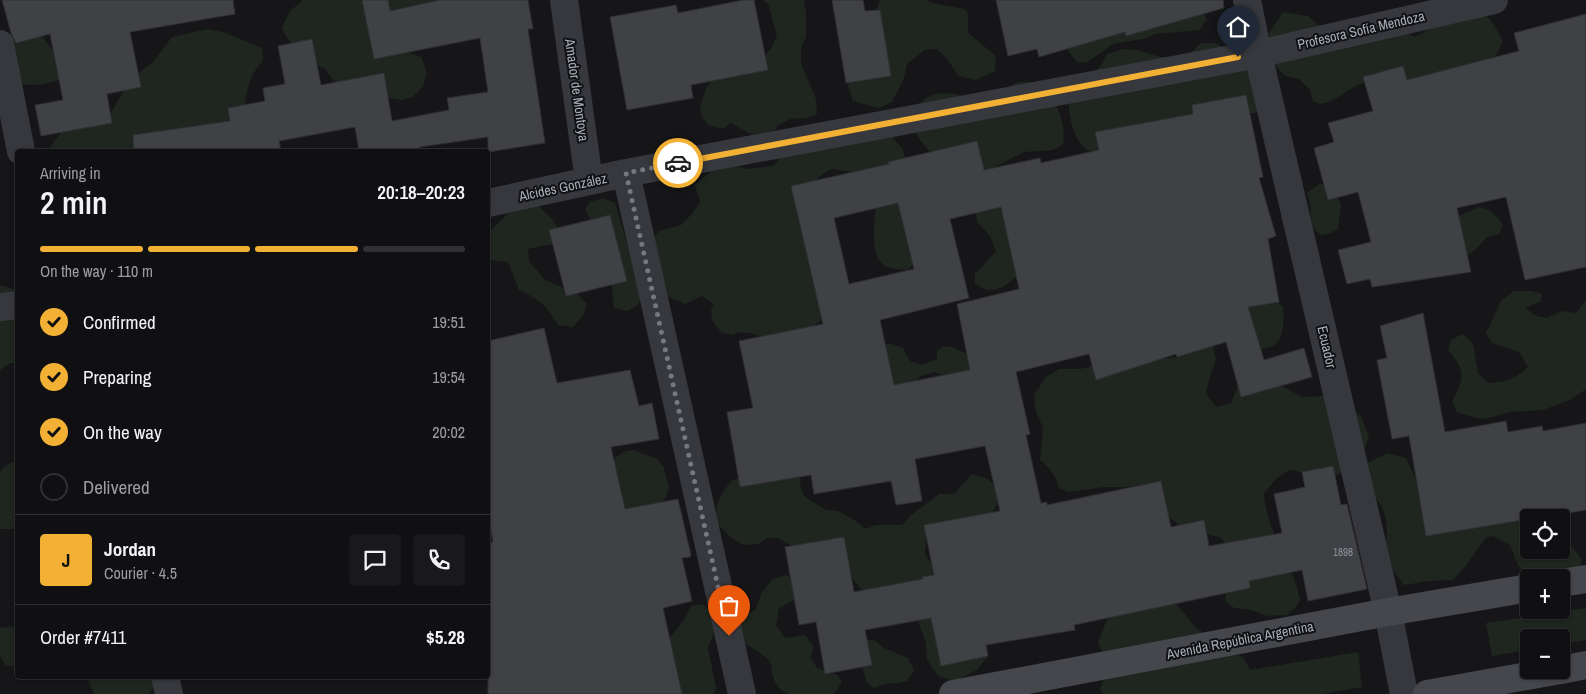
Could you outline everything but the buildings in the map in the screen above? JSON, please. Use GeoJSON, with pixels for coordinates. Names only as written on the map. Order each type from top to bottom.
{"type":"FeatureCollection","features":[{"type":"Feature","properties":{"kind":"main road"},"geometry":{"type":"LineString","coordinates":[[1570,582],[1586,579]]}},
{"type":"Feature","properties":{"kind":"main road","name":"Avenida República Argentina"},"geometry":{"type":"LineString","coordinates":[[953,694],[1388,612],[1520,590]]}},
{"type":"Feature","properties":{"kind":"main road"},"geometry":{"type":"LineString","coordinates":[[1570,668],[1586,665]]}},
{"type":"Feature","properties":{"kind":"main road"},"geometry":{"type":"LineString","coordinates":[[1427,694],[1520,677]]}},
{"type":"Feature","properties":{"kind":"street","name":"Amador de Montoya"},"geometry":{"type":"LineString","coordinates":[[564,0],[589,181]]}},
{"type":"Feature","properties":{"kind":"street","name":"Ecuador"},"geometry":{"type":"LineString","coordinates":[[1247,0],[1388,612],[1404,694]]}},
{"type":"Feature","properties":{"kind":"street","name":"Profesora Sofía Mendoza"},"geometry":{"type":"LineString","coordinates":[[1258,54],[1494,0]]}},
{"type":"Feature","properties":{"kind":"street"},"geometry":{"type":"LineString","coordinates":[[0,44],[21,149]]}},
{"type":"Feature","properties":{"kind":"street","name":"Alcides González"},"geometry":{"type":"LineString","coordinates":[[490,204],[626,173],[1258,54]]}},
{"type":"Feature","properties":{"kind":"street"},"geometry":{"type":"LineString","coordinates":[[626,173],[742,694]]}},
{"type":"Feature","properties":{"kind":"street"},"geometry":{"type":"LineString","coordinates":[[0,307],[15,305]]}},
{"type":"Feature","properties":{"kind":"street"},"geometry":{"type":"LineString","coordinates":[[166,679],[169,694]]}},
{"type":"Feature","properties":{"kind":"shaded area"},"geometry":{"type":"Polygon","coordinates":[[[301,0],[439,0],[437,16],[406,52],[421,57],[427,72],[423,86],[413,97],[401,100],[376,95],[360,95],[334,81],[325,69],[311,62],[286,37],[282,27],[291,10],[301,0]]]}},
{"type":"Feature","properties":{"kind":"shaded area"},"geometry":{"type":"Polygon","coordinates":[[[763,0],[804,0],[806,37],[801,47],[801,63],[816,99],[817,114],[806,118],[790,119],[779,125],[770,136],[754,135],[731,123],[723,129],[708,125],[702,117],[700,106],[711,81],[725,70],[758,62],[771,49],[777,35],[768,4],[763,0]]]}},
{"type":"Feature","properties":{"kind":"shaded area"},"geometry":{"type":"Polygon","coordinates":[[[880,0],[927,0],[933,3],[965,9],[968,14],[968,33],[996,56],[995,71],[976,80],[958,76],[948,60],[937,49],[925,50],[907,64],[904,78],[892,102],[879,108],[853,101],[848,86],[880,0]]]}},
{"type":"Feature","properties":{"kind":"shaded area"},"geometry":{"type":"Polygon","coordinates":[[[1194,0],[1207,19],[1199,30],[1155,34],[1148,38],[1113,44],[1086,63],[1077,62],[1069,52],[1066,43],[1194,0]]]}},
{"type":"Feature","properties":{"kind":"shaded area"},"geometry":{"type":"Polygon","coordinates":[[[1430,0],[1464,0],[1491,20],[1503,41],[1495,57],[1479,69],[1449,69],[1426,81],[1365,82],[1330,102],[1320,104],[1313,101],[1310,90],[1299,79],[1285,76],[1269,58],[1269,33],[1283,12],[1308,16],[1332,37],[1404,30],[1414,37],[1425,32],[1424,7],[1430,0]]]}},
{"type":"Feature","properties":{"kind":"shaded area"},"geometry":{"type":"Polygon","coordinates":[[[19,29],[42,36],[53,51],[59,80],[37,85],[14,82],[0,38],[19,29]]]}},
{"type":"Feature","properties":{"kind":"shaded area"},"geometry":{"type":"Polygon","coordinates":[[[207,29],[223,32],[262,48],[263,60],[252,76],[245,103],[244,133],[246,149],[221,149],[219,142],[188,141],[185,149],[48,149],[68,123],[110,114],[131,79],[153,62],[172,37],[207,29]]]}},
{"type":"Feature","properties":{"kind":"shaded area"},"geometry":{"type":"Polygon","coordinates":[[[1201,43],[1215,43],[1253,64],[1265,111],[1207,121],[1099,154],[1086,149],[1080,143],[1072,123],[1068,96],[1095,72],[1107,54],[1123,49],[1137,50],[1160,57],[1188,55],[1201,43]]]}},
{"type":"Feature","properties":{"kind":"shaded area"},"geometry":{"type":"Polygon","coordinates":[[[1018,82],[1032,82],[1051,98],[1061,116],[1064,133],[1063,144],[1053,150],[1024,152],[993,168],[977,170],[944,155],[930,152],[911,125],[917,107],[929,96],[943,93],[966,96],[980,95],[997,91],[1018,82]]]}},
{"type":"Feature","properties":{"kind":"shaded area"},"geometry":{"type":"Polygon","coordinates":[[[889,133],[903,149],[906,163],[918,260],[907,270],[887,267],[877,255],[874,235],[878,197],[855,172],[831,169],[812,182],[831,312],[803,335],[778,341],[750,333],[740,332],[731,335],[721,332],[712,320],[711,310],[714,304],[702,296],[685,304],[669,297],[656,282],[647,244],[659,231],[681,225],[692,214],[700,202],[695,185],[716,167],[733,165],[746,169],[773,166],[784,153],[889,133]]]}},
{"type":"Feature","properties":{"kind":"shaded area"},"geometry":{"type":"Polygon","coordinates":[[[1319,184],[1330,184],[1341,204],[1338,229],[1321,235],[1314,229],[1307,193],[1319,184]]]}},
{"type":"Feature","properties":{"kind":"shaded area"},"geometry":{"type":"Polygon","coordinates":[[[999,197],[1017,276],[1002,287],[986,290],[975,283],[975,274],[996,251],[990,236],[978,223],[974,209],[999,197]]]}},
{"type":"Feature","properties":{"kind":"shaded area"},"geometry":{"type":"Polygon","coordinates":[[[603,198],[615,203],[643,296],[637,306],[627,311],[614,308],[611,278],[595,227],[585,210],[590,202],[603,198]]]}},
{"type":"Feature","properties":{"kind":"shaded area"},"geometry":{"type":"Polygon","coordinates":[[[536,204],[551,218],[558,228],[553,244],[528,249],[529,261],[545,280],[578,294],[587,304],[583,316],[573,327],[558,325],[550,312],[542,304],[519,290],[508,262],[490,260],[490,231],[516,206],[536,204]]]}},
{"type":"Feature","properties":{"kind":"shaded area"},"geometry":{"type":"Polygon","coordinates":[[[1480,207],[1493,213],[1503,225],[1499,234],[1487,237],[1475,250],[1464,258],[1458,216],[1480,207]]]}},
{"type":"Feature","properties":{"kind":"shaded area"},"geometry":{"type":"Polygon","coordinates":[[[0,285],[15,290],[15,363],[10,363],[0,370],[0,285]]]}},
{"type":"Feature","properties":{"kind":"shaded area"},"geometry":{"type":"Polygon","coordinates":[[[1514,291],[1532,291],[1542,294],[1540,302],[1525,308],[1536,316],[1547,318],[1562,311],[1576,313],[1586,300],[1586,389],[1572,399],[1543,410],[1510,412],[1484,419],[1457,412],[1452,401],[1462,374],[1458,363],[1448,350],[1451,340],[1462,334],[1473,343],[1478,373],[1488,383],[1510,380],[1528,367],[1519,352],[1492,343],[1486,333],[1501,301],[1514,291]]]}},
{"type":"Feature","properties":{"kind":"shaded area"},"geometry":{"type":"Polygon","coordinates":[[[1246,302],[1277,302],[1283,307],[1284,321],[1282,331],[1279,340],[1275,344],[1261,349],[1253,342],[1246,302]]]}},
{"type":"Feature","properties":{"kind":"shaded area"},"geometry":{"type":"Polygon","coordinates":[[[889,343],[903,348],[910,361],[918,364],[937,358],[937,351],[944,346],[952,347],[993,366],[945,376],[935,372],[921,376],[897,395],[881,347],[889,343]]]}},
{"type":"Feature","properties":{"kind":"shaded area"},"geometry":{"type":"Polygon","coordinates":[[[1213,346],[1216,360],[1206,393],[1216,407],[1231,403],[1238,386],[1265,380],[1282,386],[1302,397],[1324,396],[1344,400],[1361,417],[1369,437],[1363,453],[1348,469],[1335,476],[1318,477],[1289,470],[1276,479],[1264,493],[1269,521],[1292,573],[1300,600],[1296,607],[1287,615],[1267,616],[1251,610],[1234,608],[1225,601],[1231,551],[1221,538],[1196,534],[1180,526],[1169,517],[1154,492],[1140,485],[1068,492],[1059,488],[1052,472],[1040,460],[1043,428],[1035,409],[1034,395],[1046,377],[1059,369],[1080,369],[1092,366],[1109,357],[1145,356],[1163,359],[1177,357],[1186,348],[1213,346]]]}},
{"type":"Feature","properties":{"kind":"shaded area"},"geometry":{"type":"Polygon","coordinates":[[[633,450],[657,459],[664,468],[669,488],[664,501],[653,517],[541,513],[607,474],[614,459],[623,452],[633,450]]]}},
{"type":"Feature","properties":{"kind":"shaded area"},"geometry":{"type":"Polygon","coordinates":[[[1388,453],[1406,458],[1423,495],[1423,516],[1444,533],[1520,520],[1520,559],[1570,559],[1570,547],[1572,547],[1582,560],[1579,572],[1570,575],[1570,569],[1521,569],[1510,545],[1493,536],[1487,537],[1453,580],[1404,585],[1389,565],[1385,552],[1386,519],[1382,507],[1375,497],[1367,463],[1388,453]]]}},
{"type":"Feature","properties":{"kind":"shaded area"},"geometry":{"type":"Polygon","coordinates":[[[12,462],[15,463],[15,529],[0,529],[0,473],[2,469],[12,462]]]}},
{"type":"Feature","properties":{"kind":"shaded area"},"geometry":{"type":"Polygon","coordinates":[[[788,465],[801,479],[800,487],[805,497],[826,510],[838,511],[866,529],[875,525],[902,525],[910,516],[939,494],[954,494],[972,474],[988,479],[997,488],[998,502],[992,513],[938,528],[926,536],[925,554],[984,644],[988,656],[977,670],[955,681],[938,676],[927,660],[926,643],[914,610],[868,598],[843,567],[792,546],[778,538],[767,538],[759,544],[743,545],[729,536],[716,522],[717,504],[732,480],[788,465]]]}},
{"type":"Feature","properties":{"kind":"shaded area"},"geometry":{"type":"Polygon","coordinates":[[[786,575],[795,580],[798,598],[779,608],[776,625],[785,638],[805,635],[814,647],[810,657],[817,668],[837,675],[842,681],[837,691],[832,694],[786,693],[775,681],[769,661],[746,644],[739,634],[737,626],[744,617],[756,609],[762,592],[772,580],[786,575]]]}},
{"type":"Feature","properties":{"kind":"shaded area"},"geometry":{"type":"Polygon","coordinates":[[[1176,603],[1196,628],[1244,658],[1250,670],[1358,652],[1362,687],[1322,694],[1103,694],[1100,689],[1104,677],[1104,666],[1098,642],[1108,617],[1176,603]]]}},
{"type":"Feature","properties":{"kind":"shaded area"},"geometry":{"type":"Polygon","coordinates":[[[703,604],[712,613],[716,627],[708,648],[716,688],[714,694],[665,694],[670,638],[685,618],[691,606],[703,604]]]}},
{"type":"Feature","properties":{"kind":"shaded area"},"geometry":{"type":"Polygon","coordinates":[[[1586,608],[1586,640],[1570,643],[1570,629],[1520,629],[1520,651],[1492,656],[1486,623],[1520,618],[1570,619],[1570,610],[1586,608]]]}},
{"type":"Feature","properties":{"kind":"shaded area"},"geometry":{"type":"Polygon","coordinates":[[[15,626],[15,666],[5,665],[0,656],[0,628],[15,626]]]}},
{"type":"Feature","properties":{"kind":"shaded area"},"geometry":{"type":"Polygon","coordinates":[[[867,639],[876,641],[884,648],[908,658],[914,670],[907,681],[889,683],[874,688],[867,683],[859,658],[859,648],[867,639]]]}},
{"type":"Feature","properties":{"kind":"shaded area"},"geometry":{"type":"Polygon","coordinates":[[[87,679],[156,679],[157,684],[148,694],[94,694],[87,679]]]}},
{"type":"Feature","properties":{"kind":"way so far"},"geometry":{"type":"LineString","coordinates":[[678,163],[626,173],[729,636]]}},
{"type":"Feature","properties":{"kind":"route"},"geometry":{"type":"LineString","coordinates":[[678,163],[1238,57]]}}]}
